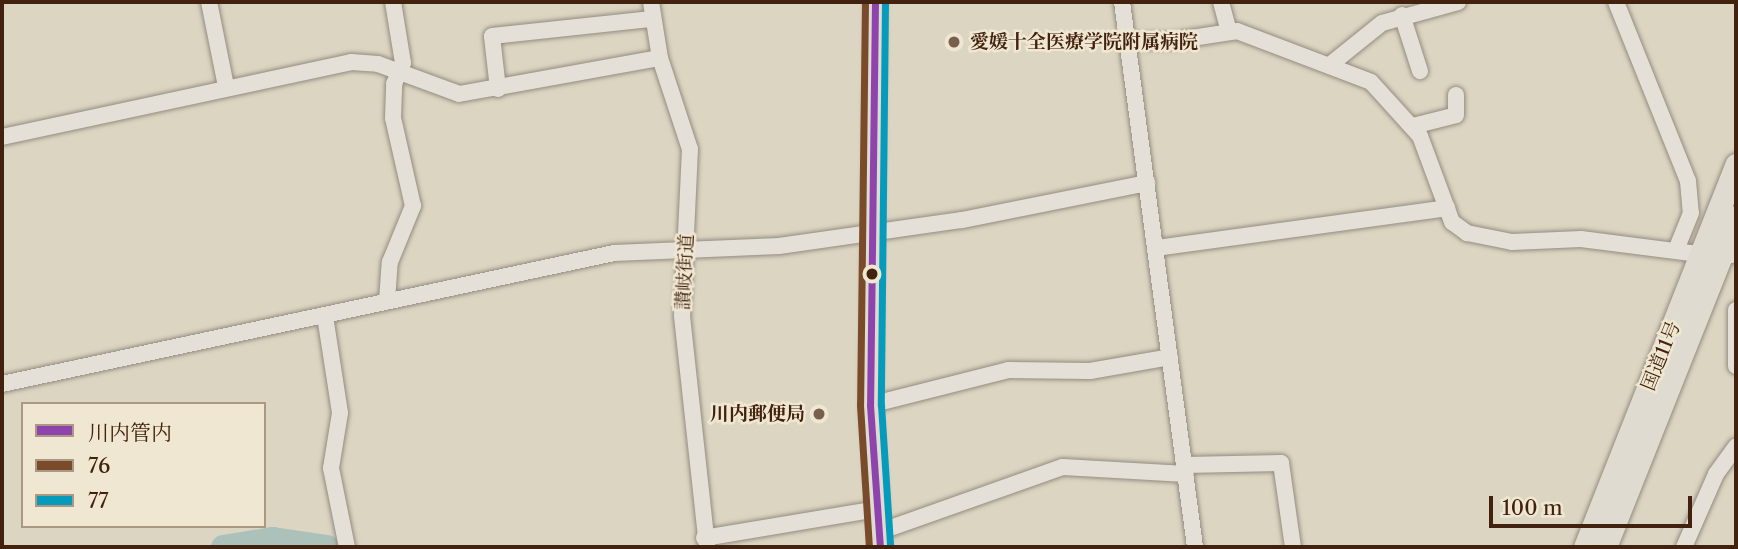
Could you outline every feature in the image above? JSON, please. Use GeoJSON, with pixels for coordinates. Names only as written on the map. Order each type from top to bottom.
{"type":"FeatureCollection","features":[{"type":"Feature","properties":{"kind":"highway","name":"国道11号"},"geometry":{"type":"LineString","coordinates":[[1585,547],[1724,258],[1736,165]]}},
{"type":"Feature","properties":{"kind":"highway","name":"国道11号"},"geometry":{"type":"LineString","coordinates":[[1605,547],[1724,258],[1736,217]]}},
{"type":"Feature","properties":{"kind":"main road"},"geometry":{"type":"LineString","coordinates":[[876,2],[869,233],[870,405],[879,540]]}},
{"type":"Feature","properties":{"kind":"street"},"geometry":{"type":"LineString","coordinates":[[209,2],[226,86]]}},
{"type":"Feature","properties":{"kind":"street"},"geometry":{"type":"LineString","coordinates":[[387,302],[390,261],[413,206],[393,118],[398,71],[402,63],[393,2]]}},
{"type":"Feature","properties":{"kind":"street","name":"讃岐街道"},"geometry":{"type":"LineString","coordinates":[[651,2],[660,58],[690,149],[682,316],[706,542]]}},
{"type":"Feature","properties":{"kind":"street"},"geometry":{"type":"LineString","coordinates":[[1122,2],[1195,547]]}},
{"type":"Feature","properties":{"kind":"street"},"geometry":{"type":"LineString","coordinates":[[1221,2],[1229,32]]}},
{"type":"Feature","properties":{"kind":"street"},"geometry":{"type":"LineString","coordinates":[[1331,64],[1365,33],[1398,11],[1458,2]]}},
{"type":"Feature","properties":{"kind":"street"},"geometry":{"type":"LineString","coordinates":[[1616,2],[1688,181],[1691,213],[1676,250]]}},
{"type":"Feature","properties":{"kind":"street"},"geometry":{"type":"LineString","coordinates":[[1398,11],[1420,71]]}},
{"type":"Feature","properties":{"kind":"street"},"geometry":{"type":"LineString","coordinates":[[498,89],[492,36],[652,19]]}},
{"type":"Feature","properties":{"kind":"street"},"geometry":{"type":"LineString","coordinates":[[1128,41],[1172,41],[1229,32],[1251,34],[1331,64],[1382,90],[1413,126],[1437,170],[1447,208],[1457,228],[1512,242],[1581,239],[1724,258]]}},
{"type":"Feature","properties":{"kind":"street"},"geometry":{"type":"LineString","coordinates":[[2,136],[226,86],[351,62],[398,71],[459,94],[660,58]]}},
{"type":"Feature","properties":{"kind":"street"},"geometry":{"type":"LineString","coordinates":[[1413,126],[1456,115],[1456,95]]}},
{"type":"Feature","properties":{"kind":"street"},"geometry":{"type":"LineString","coordinates":[[2,384],[614,253],[685,247],[779,246],[869,233],[1147,183]]}},
{"type":"Feature","properties":{"kind":"street"},"geometry":{"type":"LineString","coordinates":[[1156,248],[1447,208]]}},
{"type":"Feature","properties":{"kind":"street"},"geometry":{"type":"LineString","coordinates":[[1736,310],[1736,366]]}},
{"type":"Feature","properties":{"kind":"street"},"geometry":{"type":"LineString","coordinates":[[325,316],[340,413],[331,468],[347,547]]}},
{"type":"Feature","properties":{"kind":"street"},"geometry":{"type":"LineString","coordinates":[[870,405],[1008,370],[1090,370],[1170,357]]}},
{"type":"Feature","properties":{"kind":"street"},"geometry":{"type":"LineString","coordinates":[[1684,547],[1716,474],[1736,446]]}},
{"type":"Feature","properties":{"kind":"street"},"geometry":{"type":"LineString","coordinates":[[879,540],[1051,470],[1081,465],[1186,469],[1281,463],[1293,547]]}},
{"type":"Feature","properties":{"kind":"street"},"geometry":{"type":"LineString","coordinates":[[706,542],[877,509]]}},
{"type":"Feature","properties":{"kind":"waterway"},"geometry":{"type":"LineString","coordinates":[[223,547],[273,539],[327,547]]}},
{"type":"Feature","properties":{"kind":"transit line","name":"76"},"geometry":{"type":"LineString","coordinates":[[865,2],[860,405],[869,547]]}},
{"type":"Feature","properties":{"kind":"transit line","name":"川内管内"},"geometry":{"type":"LineString","coordinates":[[875,2],[870,405],[880,547]]}},
{"type":"Feature","properties":{"kind":"transit line","name":"77"},"geometry":{"type":"LineString","coordinates":[[885,2],[881,405],[890,546]]}},
{"type":"Feature","properties":{"kind":"place","name":"愛媛十全医療学院附属病院"},"geometry":{"type":"Point","coordinates":[954,42]}},
{"type":"Feature","properties":{"kind":"place","name":"川内郵便局"},"geometry":{"type":"Point","coordinates":[819,414]}}]}
